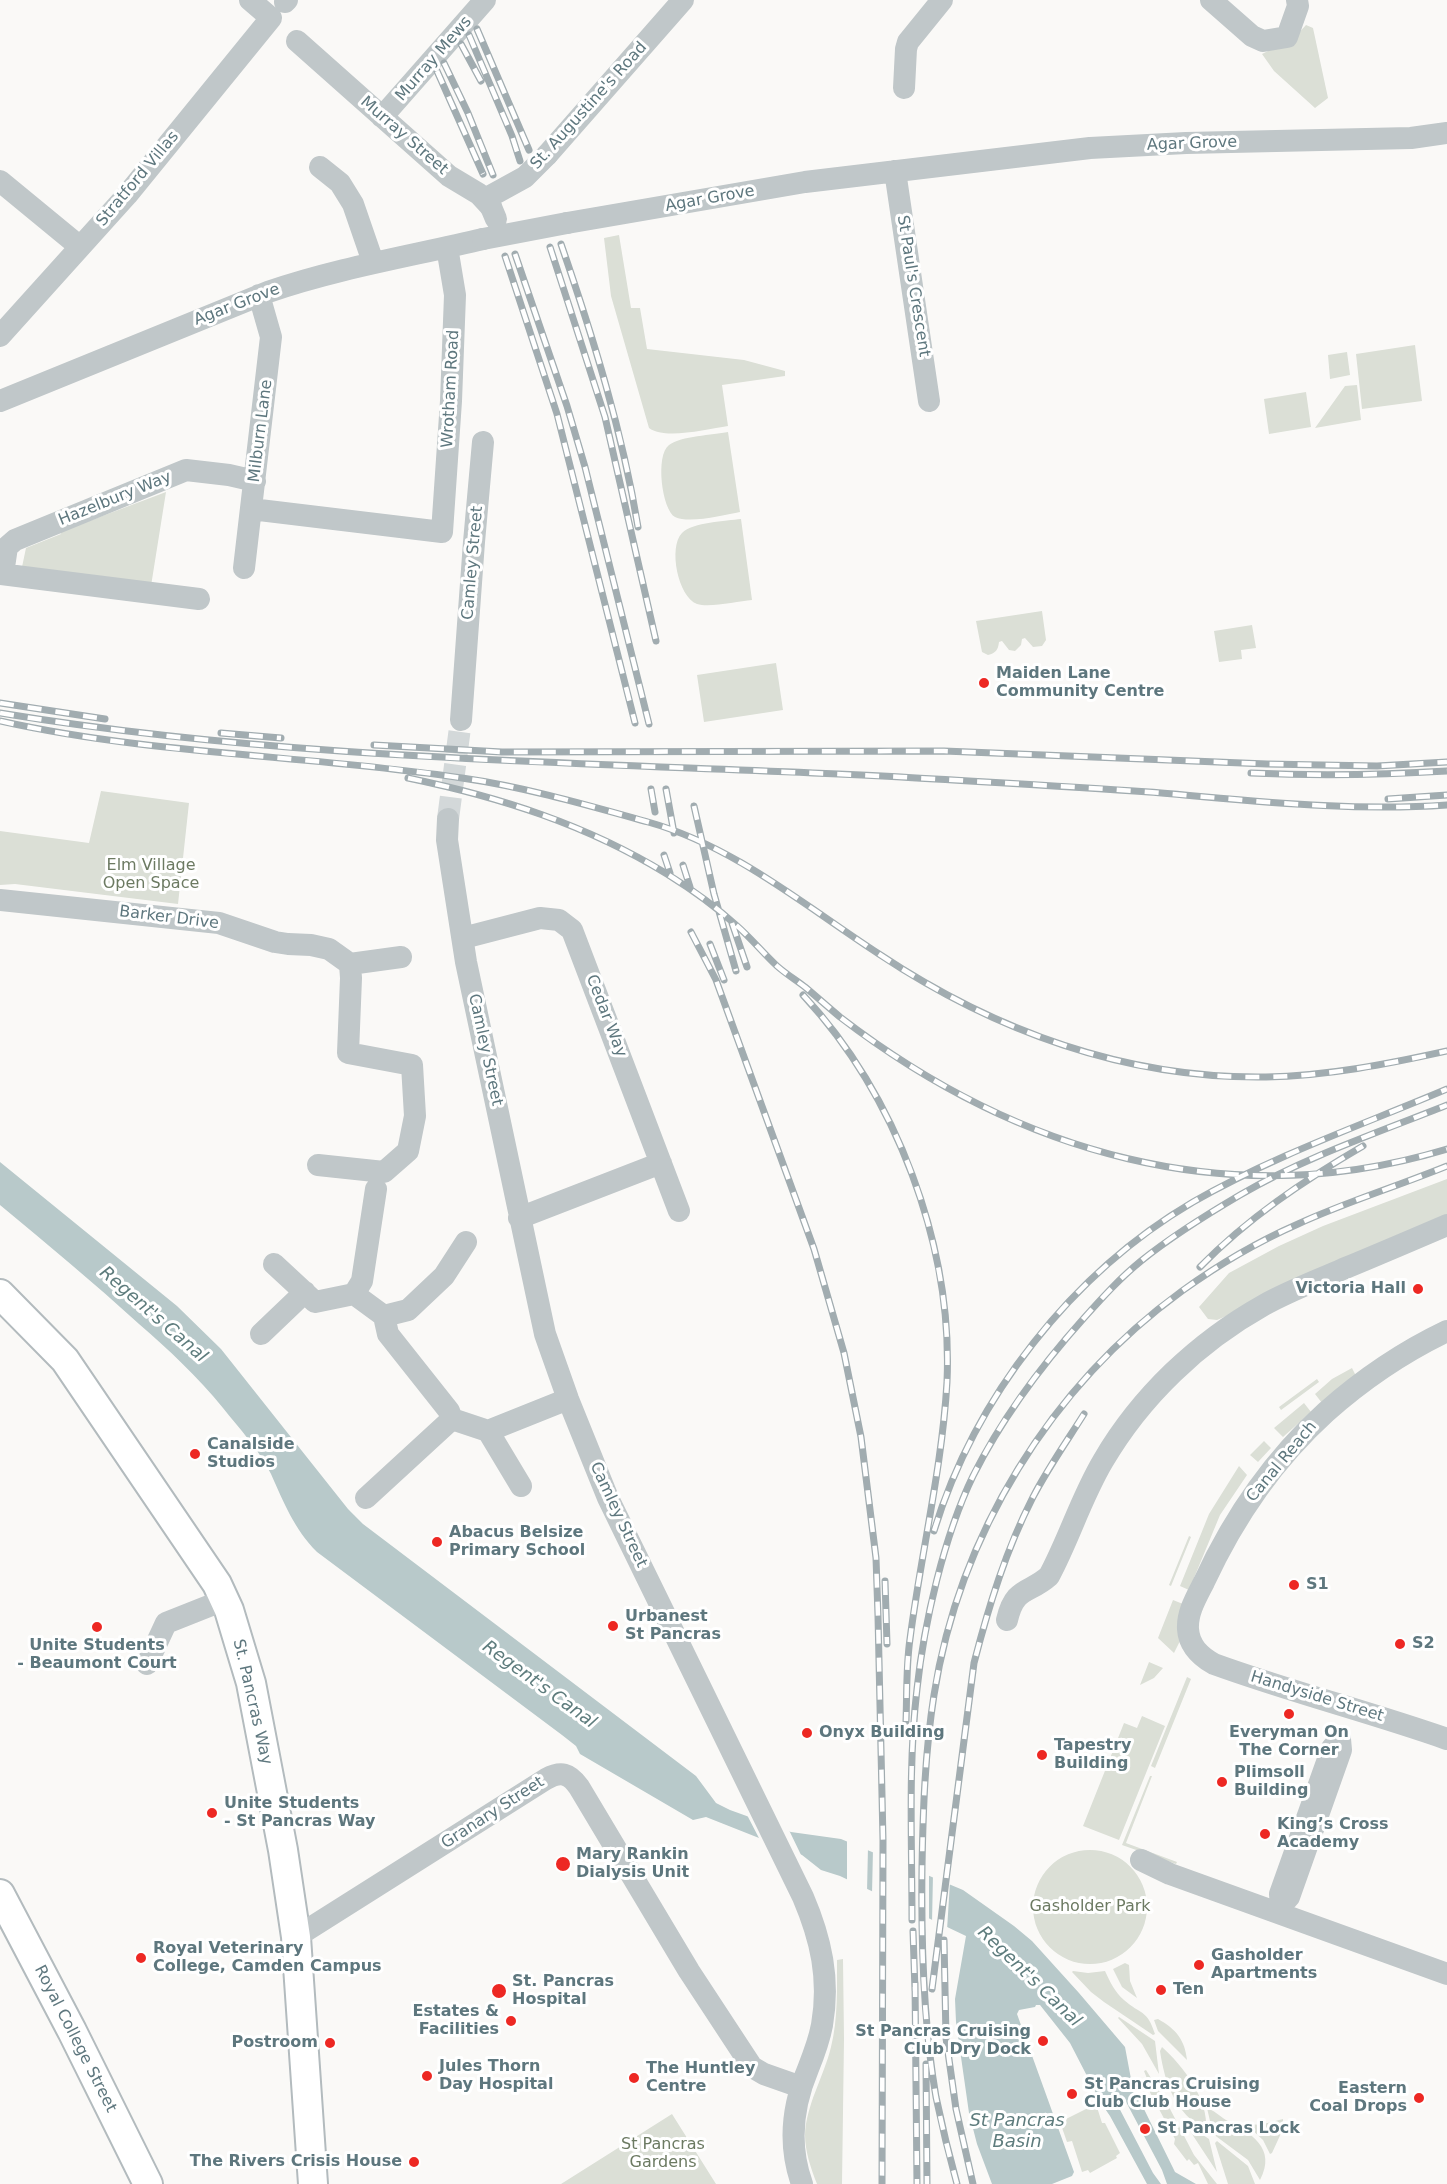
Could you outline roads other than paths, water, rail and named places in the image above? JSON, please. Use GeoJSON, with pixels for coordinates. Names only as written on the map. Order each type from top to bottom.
{"type":"FeatureCollection","features":[{"type":"Feature","properties":{"kind":"main road","name":"St. Pancras Way"},"geometry":{"type":"LineString","coordinates":[[0,1294],[65,1360],[217,1584],[244,1656],[258,1713],[284,1850],[296,1937],[313,2184]]}},
{"type":"Feature","properties":{"kind":"main road","name":"Royal College Street"},"geometry":{"type":"LineString","coordinates":[[0,1894],[72,2031],[148,2184]]}},
{"type":"Feature","properties":{"kind":"street"},"geometry":{"type":"LineString","coordinates":[[250,0],[281,7]]}},
{"type":"Feature","properties":{"kind":"street","name":"Murray Mews"},"geometry":{"type":"LineString","coordinates":[[382,117],[485,0]]}},
{"type":"Feature","properties":{"kind":"street","name":"St. Augustine's Road"},"geometry":{"type":"LineString","coordinates":[[479,194],[525,177],[683,0]]}},
{"type":"Feature","properties":{"kind":"street"},"geometry":{"type":"LineString","coordinates":[[904,88],[908,42],[942,0]]}},
{"type":"Feature","properties":{"kind":"street"},"geometry":{"type":"LineString","coordinates":[[1211,0],[1252,36],[1263,41],[1287,37],[1298,6],[1297,0]]}},
{"type":"Feature","properties":{"kind":"street","name":"Stratford Villas"},"geometry":{"type":"LineString","coordinates":[[0,336],[127,195],[281,7]]}},
{"type":"Feature","properties":{"kind":"street","name":"Murray Street"},"geometry":{"type":"LineString","coordinates":[[297,41],[449,176],[479,194]]}},
{"type":"Feature","properties":{"kind":"street","name":"Agar Grove"},"geometry":{"type":"LineString","coordinates":[[0,401],[259,295],[309,278],[373,262],[567,223],[805,182],[1090,148],[1186,143],[1411,138],[1447,133]]}},
{"type":"Feature","properties":{"kind":"street"},"geometry":{"type":"LineString","coordinates":[[320,167],[340,183],[353,204],[373,262]]}},
{"type":"Feature","properties":{"kind":"street","name":"St Paul's Crescent"},"geometry":{"type":"LineString","coordinates":[[895,171],[929,400]]}},
{"type":"Feature","properties":{"kind":"street"},"geometry":{"type":"LineString","coordinates":[[0,181],[80,246]]}},
{"type":"Feature","properties":{"kind":"street"},"geometry":{"type":"LineString","coordinates":[[479,194],[494,213],[492,237]]}},
{"type":"Feature","properties":{"kind":"street","name":"Wrotham Road"},"geometry":{"type":"LineString","coordinates":[[251,509],[442,532],[451,401],[455,295],[447,247]]}},
{"type":"Feature","properties":{"kind":"street","name":"Milburn Lane"},"geometry":{"type":"LineString","coordinates":[[244,568],[272,337],[259,295]]}},
{"type":"Feature","properties":{"kind":"street","name":"Camley Street"},"geometry":{"type":"LineString","coordinates":[[461,720],[483,442]]}},
{"type":"Feature","properties":{"kind":"street","name":"Hazelbury Way"},"geometry":{"type":"LineString","coordinates":[[2,574],[7,547],[15,540],[186,470],[230,475],[255,481]]}},
{"type":"Feature","properties":{"kind":"street"},"geometry":{"type":"LineString","coordinates":[[2,574],[199,599]]}},
{"type":"Feature","properties":{"kind":"street","name":"Camley Street"},"geometry":{"type":"LineString","coordinates":[[448,819],[447,840],[463,938],[544,1334],[608,1498],[787,1864],[814,1924],[821,1948],[826,1988],[819,2039],[801,2087],[795,2116],[793,2146],[802,2184]]}},
{"type":"Feature","properties":{"kind":"street","name":"Barker Drive"},"geometry":{"type":"LineString","coordinates":[[0,900],[219,923],[273,941],[329,949],[350,964]]}},
{"type":"Feature","properties":{"kind":"street","name":"Cedar Way"},"geometry":{"type":"LineString","coordinates":[[463,938],[540,918],[560,920],[572,930],[679,1211]]}},
{"type":"Feature","properties":{"kind":"street"},"geometry":{"type":"LineString","coordinates":[[274,1264],[315,1302],[354,1294],[362,1281],[378,1181],[408,1151],[415,1116],[412,1065],[348,1053],[350,964],[401,957]]}},
{"type":"Feature","properties":{"kind":"street"},"geometry":{"type":"LineString","coordinates":[[519,1218],[661,1162]]}},
{"type":"Feature","properties":{"kind":"street"},"geometry":{"type":"LineString","coordinates":[[318,1165],[378,1181]]}},
{"type":"Feature","properties":{"kind":"street"},"geometry":{"type":"LineString","coordinates":[[1007,1620],[1017,1598],[1031,1586],[1042,1582],[1049,1576],[1086,1491],[1103,1461],[1138,1411],[1174,1371],[1222,1332],[1265,1305],[1299,1288],[1447,1225]]}},
{"type":"Feature","properties":{"kind":"street"},"geometry":{"type":"LineString","coordinates":[[384,1316],[408,1310],[444,1276],[466,1242]]}},
{"type":"Feature","properties":{"kind":"street"},"geometry":{"type":"LineString","coordinates":[[261,1334],[305,1292]]}},
{"type":"Feature","properties":{"kind":"street"},"geometry":{"type":"LineString","coordinates":[[354,1294],[384,1316],[388,1334],[449,1412],[452,1419],[488,1431],[568,1399]]}},
{"type":"Feature","properties":{"kind":"street","name":"Canal Reach"},"geometry":{"type":"LineString","coordinates":[[1193,1646],[1188,1627],[1192,1608],[1238,1517],[1264,1480],[1304,1433],[1344,1396],[1403,1355],[1447,1331]]}},
{"type":"Feature","properties":{"kind":"street"},"geometry":{"type":"LineString","coordinates":[[366,1498],[452,1419]]}},
{"type":"Feature","properties":{"kind":"street"},"geometry":{"type":"LineString","coordinates":[[488,1431],[520,1486]]}},
{"type":"Feature","properties":{"kind":"street"},"geometry":{"type":"LineString","coordinates":[[147,1664],[166,1623],[224,1600]]}},
{"type":"Feature","properties":{"kind":"street","name":"Handyside Street"},"geometry":{"type":"LineString","coordinates":[[1193,1646],[1214,1664],[1447,1739]]}},
{"type":"Feature","properties":{"kind":"street"},"geometry":{"type":"LineString","coordinates":[[1280,1909],[1280,1894],[1332,1748],[1340,1739],[1350,1709]]}},
{"type":"Feature","properties":{"kind":"street","name":"Granary Street"},"geometry":{"type":"LineString","coordinates":[[296,1937],[546,1779],[565,1773],[573,1778],[579,1787],[689,1971],[752,2067],[770,2077],[801,2087]]}},
{"type":"Feature","properties":{"kind":"street"},"geometry":{"type":"LineString","coordinates":[[1142,1860],[1170,1874],[1280,1909],[1447,1974]]}},
{"type":"Feature","properties":{"kind":"water"},"geometry":{"type":"Polygon","coordinates":[[[0,1162],[177,1306],[221,1349],[348,1509],[363,1524],[696,1776],[716,1803],[791,1832],[841,1839],[963,1890],[1032,1941],[1125,2047],[1134,2095],[1137,2095],[1175,2172],[1196,2184],[1167,2184],[1124,2098],[1115,2096],[1153,2173],[1161,2184],[1147,2184],[1070,2043],[1040,2005],[1036,2005],[1019,2010],[1017,2014],[1074,2172],[1072,2176],[1052,2184],[992,2184],[977,2144],[969,2113],[956,2022],[955,1999],[966,1936],[840,1876],[821,1870],[802,1855],[706,1817],[693,1820],[580,1754],[576,1746],[562,1735],[317,1552],[296,1525],[261,1457],[204,1385],[122,1309],[0,1205],[0,1162]]]}},
{"type":"Feature","properties":{"kind":"tunnel"},"geometry":{"type":"LineString","coordinates":[[448,819],[461,720]]}},
{"type":"Feature","properties":{"kind":"railway"},"geometry":{"type":"LineString","coordinates":[[477,29],[529,150]]}},
{"type":"Feature","properties":{"kind":"railway"},"geometry":{"type":"LineString","coordinates":[[469,35],[512,136],[520,161]]}},
{"type":"Feature","properties":{"kind":"railway"},"geometry":{"type":"LineString","coordinates":[[461,44],[481,81]]}},
{"type":"Feature","properties":{"kind":"railway"},"geometry":{"type":"LineString","coordinates":[[444,63],[468,113],[493,175]]}},
{"type":"Feature","properties":{"kind":"railway"},"geometry":{"type":"LineString","coordinates":[[437,71],[483,174]]}},
{"type":"Feature","properties":{"kind":"railway"},"geometry":{"type":"LineString","coordinates":[[561,244],[606,384],[624,455],[638,527]]}},
{"type":"Feature","properties":{"kind":"railway"},"geometry":{"type":"LineString","coordinates":[[550,247],[605,417],[656,641]]}},
{"type":"Feature","properties":{"kind":"railway"},"geometry":{"type":"LineString","coordinates":[[515,254],[567,406],[585,467],[649,724]]}},
{"type":"Feature","properties":{"kind":"railway"},"geometry":{"type":"LineString","coordinates":[[505,256],[557,414],[635,723]]}},
{"type":"Feature","properties":{"kind":"railway"},"geometry":{"type":"LineString","coordinates":[[0,703],[105,719]]}},
{"type":"Feature","properties":{"kind":"railway"},"geometry":{"type":"LineString","coordinates":[[0,713],[224,742],[337,751],[449,758],[901,777],[1335,806],[1447,805]]}},
{"type":"Feature","properties":{"kind":"railway"},"geometry":{"type":"LineString","coordinates":[[0,721],[115,741],[404,770],[462,778],[532,791],[648,822],[710,846],[739,862],[796,897],[879,954],[969,1006],[1064,1045],[1113,1059],[1163,1069],[1214,1075],[1266,1077],[1357,1068],[1447,1051]]}},
{"type":"Feature","properties":{"kind":"railway"},"geometry":{"type":"LineString","coordinates":[[221,733],[281,738]]}},
{"type":"Feature","properties":{"kind":"railway"},"geometry":{"type":"LineString","coordinates":[[374,745],[502,752],[944,751],[1267,764],[1377,766],[1447,762]]}},
{"type":"Feature","properties":{"kind":"railway"},"geometry":{"type":"LineString","coordinates":[[1251,773],[1349,775],[1447,771]]}},
{"type":"Feature","properties":{"kind":"railway"},"geometry":{"type":"LineString","coordinates":[[408,778],[476,794],[542,815],[606,841],[637,857],[711,904],[780,969],[840,1017],[908,1064],[979,1104],[1052,1136],[1128,1159],[1206,1172],[1285,1175],[1366,1168],[1447,1149]]}},
{"type":"Feature","properties":{"kind":"railway"},"geometry":{"type":"LineString","coordinates":[[651,789],[655,812]]}},
{"type":"Feature","properties":{"kind":"railway"},"geometry":{"type":"LineString","coordinates":[[666,789],[674,833]]}},
{"type":"Feature","properties":{"kind":"railway"},"geometry":{"type":"LineString","coordinates":[[1388,799],[1447,795]]}},
{"type":"Feature","properties":{"kind":"railway"},"geometry":{"type":"LineString","coordinates":[[694,806],[714,894],[736,971]]}},
{"type":"Feature","properties":{"kind":"railway"},"geometry":{"type":"LineString","coordinates":[[664,855],[670,873]]}},
{"type":"Feature","properties":{"kind":"railway"},"geometry":{"type":"LineString","coordinates":[[683,865],[690,887]]}},
{"type":"Feature","properties":{"kind":"railway"},"geometry":{"type":"LineString","coordinates":[[732,923],[747,967]]}},
{"type":"Feature","properties":{"kind":"railway"},"geometry":{"type":"LineString","coordinates":[[691,932],[716,980],[814,1249],[844,1353],[861,1437],[876,1558],[878,1616],[883,1840],[882,2184]]}},
{"type":"Feature","properties":{"kind":"railway"},"geometry":{"type":"LineString","coordinates":[[710,944],[724,980]]}},
{"type":"Feature","properties":{"kind":"railway"},"geometry":{"type":"LineString","coordinates":[[803,995],[836,1035],[866,1078],[891,1125],[912,1175],[929,1226],[940,1278],[946,1330],[947,1382],[941,1447],[909,1649],[906,1721]]}},
{"type":"Feature","properties":{"kind":"railway"},"geometry":{"type":"LineString","coordinates":[[934,1531],[952,1481],[975,1433],[1002,1387],[1033,1343],[1069,1302],[1107,1265],[1149,1231],[1223,1185],[1318,1142],[1447,1089]]}},
{"type":"Feature","properties":{"kind":"railway"},"geometry":{"type":"LineString","coordinates":[[912,1920],[912,1746],[920,1663],[930,1608],[944,1552],[973,1476],[1023,1393],[1068,1336],[1118,1281],[1165,1243],[1265,1181],[1342,1146],[1447,1105]]}},
{"type":"Feature","properties":{"kind":"railway"},"geometry":{"type":"LineString","coordinates":[[1200,1267],[1237,1232],[1277,1201],[1363,1146]]}},
{"type":"Feature","properties":{"kind":"railway"},"geometry":{"type":"LineString","coordinates":[[957,2184],[936,2097],[926,2012],[922,1925],[924,1803],[931,1716],[946,1636],[965,1578],[989,1522],[1018,1469],[1053,1418],[1092,1372],[1135,1329],[1182,1291],[1238,1254],[1268,1238],[1335,1208],[1447,1166]]}},
{"type":"Feature","properties":{"kind":"railway"},"geometry":{"type":"LineString","coordinates":[[932,1989],[974,1663],[999,1578],[1014,1537],[1033,1497],[1084,1414]]}},
{"type":"Feature","properties":{"kind":"railway"},"geometry":{"type":"LineString","coordinates":[[885,1581],[887,1644]]}},
{"type":"Feature","properties":{"kind":"railway"},"geometry":{"type":"LineString","coordinates":[[913,1931],[915,1991]]}},
{"type":"Feature","properties":{"kind":"railway"},"geometry":{"type":"LineString","coordinates":[[944,1940],[946,2038],[956,2109],[973,2184]]}},
{"type":"Feature","properties":{"kind":"railway"},"geometry":{"type":"LineString","coordinates":[[915,1983],[917,2184]]}},
{"type":"Feature","properties":{"kind":"railway"},"geometry":{"type":"LineString","coordinates":[[926,2064],[927,2184]]}},
{"type":"Feature","properties":{"kind":"place","name":"Maiden Lane Community Centre"},"geometry":{"type":"Point","coordinates":[984,683]}},
{"type":"Feature","properties":{"kind":"place","name":"Victoria Hall"},"geometry":{"type":"Point","coordinates":[1418,1289]}},
{"type":"Feature","properties":{"kind":"place","name":"Canalside Studios"},"geometry":{"type":"Point","coordinates":[195,1454]}},
{"type":"Feature","properties":{"kind":"place","name":"Abacus Belsize Primary School"},"geometry":{"type":"Point","coordinates":[437,1542]}},
{"type":"Feature","properties":{"kind":"place","name":"S1"},"geometry":{"type":"Point","coordinates":[1294,1585]}},
{"type":"Feature","properties":{"kind":"place","name":"Urbanest St Pancras"},"geometry":{"type":"Point","coordinates":[613,1626]}},
{"type":"Feature","properties":{"kind":"place","name":"Unite Students - Beaumont Court"},"geometry":{"type":"Point","coordinates":[97,1627]}},
{"type":"Feature","properties":{"kind":"place","name":"S2"},"geometry":{"type":"Point","coordinates":[1400,1644]}},
{"type":"Feature","properties":{"kind":"place","name":"Everyman On The Corner"},"geometry":{"type":"Point","coordinates":[1289,1714]}},
{"type":"Feature","properties":{"kind":"place","name":"Onyx Building"},"geometry":{"type":"Point","coordinates":[807,1733]}},
{"type":"Feature","properties":{"kind":"place","name":"Tapestry Building"},"geometry":{"type":"Point","coordinates":[1042,1755]}},
{"type":"Feature","properties":{"kind":"place","name":"Plimsoll Building"},"geometry":{"type":"Point","coordinates":[1222,1782]}},
{"type":"Feature","properties":{"kind":"place","name":"Unite Students - St Pancras Way"},"geometry":{"type":"Point","coordinates":[212,1813]}},
{"type":"Feature","properties":{"kind":"place","name":"King’s Cross Academy"},"geometry":{"type":"Point","coordinates":[1265,1834]}},
{"type":"Feature","properties":{"kind":"place","name":"Mary Rankin Dialysis Unit"},"geometry":{"type":"Point","coordinates":[563,1864]}},
{"type":"Feature","properties":{"kind":"place","name":"Royal Veterinary College, Camden Campus"},"geometry":{"type":"Point","coordinates":[141,1958]}},
{"type":"Feature","properties":{"kind":"place","name":"Gasholder Apartments"},"geometry":{"type":"Point","coordinates":[1199,1965]}},
{"type":"Feature","properties":{"kind":"place","name":"Ten"},"geometry":{"type":"Point","coordinates":[1161,1990]}},
{"type":"Feature","properties":{"kind":"place","name":"St. Pancras Hospital"},"geometry":{"type":"Point","coordinates":[499,1991]}},
{"type":"Feature","properties":{"kind":"place","name":"Estates & Facilities"},"geometry":{"type":"Point","coordinates":[511,2021]}},
{"type":"Feature","properties":{"kind":"place","name":"St Pancras Cruising Club Dry Dock"},"geometry":{"type":"Point","coordinates":[1043,2041]}},
{"type":"Feature","properties":{"kind":"place","name":"Postroom"},"geometry":{"type":"Point","coordinates":[330,2043]}},
{"type":"Feature","properties":{"kind":"place","name":"Jules Thorn Day Hospital"},"geometry":{"type":"Point","coordinates":[427,2076]}},
{"type":"Feature","properties":{"kind":"place","name":"The Huntley Centre"},"geometry":{"type":"Point","coordinates":[634,2078]}},
{"type":"Feature","properties":{"kind":"place","name":"St Pancras Cruising Club Club House"},"geometry":{"type":"Point","coordinates":[1072,2094]}},
{"type":"Feature","properties":{"kind":"place","name":"Eastern Coal Drops"},"geometry":{"type":"Point","coordinates":[1419,2098]}},
{"type":"Feature","properties":{"kind":"place","name":"St Pancras Lock"},"geometry":{"type":"Point","coordinates":[1145,2129]}},
{"type":"Feature","properties":{"kind":"place","name":"The Rivers Crisis House"},"geometry":{"type":"Point","coordinates":[414,2162]}},
{"type":"Feature","properties":{"kind":"park label","name":"Elm Village Open Space"},"geometry":{"type":"Point","coordinates":[151,875]}},
{"type":"Feature","properties":{"kind":"park label","name":"Gasholder Park"},"geometry":{"type":"Point","coordinates":[1090,1907]}},
{"type":"Feature","properties":{"kind":"park label","name":"St Pancras Gardens"},"geometry":{"type":"Point","coordinates":[663,2154]}},
{"type":"Feature","properties":{"kind":"water label","name":"Regent's Canal"},"geometry":{"type":"Point","coordinates":[153,1315]}},
{"type":"Feature","properties":{"kind":"water label","name":"Regent's Canal"},"geometry":{"type":"Point","coordinates":[539,1685]}},
{"type":"Feature","properties":{"kind":"water label","name":"Regent's Canal"},"geometry":{"type":"Point","coordinates":[1029,1977]}},
{"type":"Feature","properties":{"kind":"water label","name":"St Pancras Basin"},"geometry":{"type":"Point","coordinates":[1017,2131]}}]}
